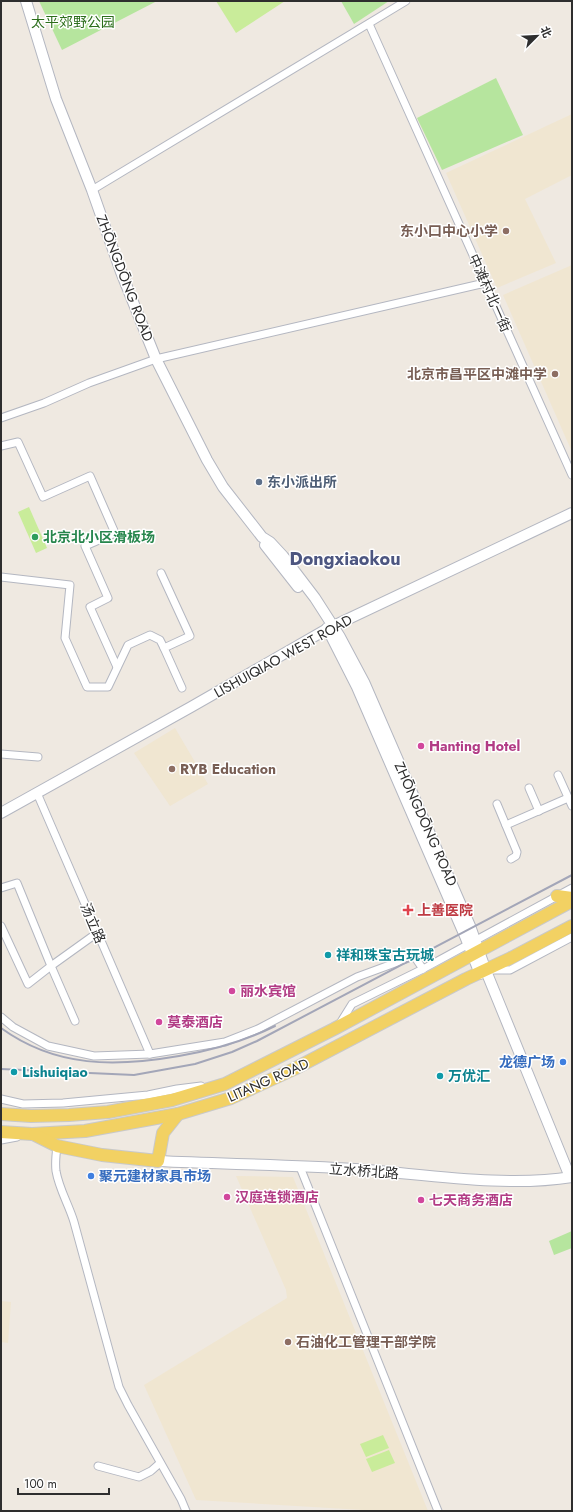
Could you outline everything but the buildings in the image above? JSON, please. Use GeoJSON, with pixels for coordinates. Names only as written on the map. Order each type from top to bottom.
{"type":"FeatureCollection","features":[{"type":"Feature","properties":{"kind":"main road"},"geometry":{"type":"LineString","coordinates":[[557,896],[572,898]]}},
{"type":"Feature","properties":{"kind":"main road","name":"LITANG ROAD"},"geometry":{"type":"LineString","coordinates":[[1,1114],[32,1116],[108,1112],[172,1100],[225,1084],[338,1027],[474,948],[572,901]]}},
{"type":"Feature","properties":{"kind":"main road","name":"LITANG ROAD"},"geometry":{"type":"LineString","coordinates":[[1,1132],[32,1134],[85,1131],[178,1114],[231,1098],[274,1079],[572,926]]}},
{"type":"Feature","properties":{"kind":"main road"},"geometry":{"type":"LineString","coordinates":[[32,1134],[57,1146],[102,1155],[158,1161],[164,1133],[178,1114]]}},
{"type":"Feature","properties":{"kind":"street","name":"ZHŌNGDŌNG ROAD"},"geometry":{"type":"LineString","coordinates":[[26,1],[56,100],[92,190],[121,272],[156,359],[207,460],[223,487],[262,537],[265,546],[330,627],[474,948],[570,1177]]}},
{"type":"Feature","properties":{"kind":"street"},"geometry":{"type":"LineString","coordinates":[[92,190],[406,1]]}},
{"type":"Feature","properties":{"kind":"street","name":"中滩村北一街"},"geometry":{"type":"LineString","coordinates":[[369,24],[572,475]]}},
{"type":"Feature","properties":{"kind":"street"},"geometry":{"type":"LineString","coordinates":[[1,418],[44,403],[89,383],[156,359],[486,283]]}},
{"type":"Feature","properties":{"kind":"street"},"geometry":{"type":"LineString","coordinates":[[1,446],[18,442],[43,497],[90,476],[115,532],[85,546],[108,598],[90,607],[117,668]]}},
{"type":"Feature","properties":{"kind":"street","name":"LISHUIQIAO WEST ROAD"},"geometry":{"type":"LineString","coordinates":[[1,813],[191,707],[330,627],[572,513]]}},
{"type":"Feature","properties":{"kind":"street"},"geometry":{"type":"LineString","coordinates":[[161,573],[190,636],[164,648]]}},
{"type":"Feature","properties":{"kind":"street"},"geometry":{"type":"LineString","coordinates":[[1,577],[70,585],[65,638],[87,687],[108,687],[128,645],[150,635],[160,640],[182,688]]}},
{"type":"Feature","properties":{"kind":"street"},"geometry":{"type":"LineString","coordinates":[[1,754],[38,756]]}},
{"type":"Feature","properties":{"kind":"street"},"geometry":{"type":"LineString","coordinates":[[558,775],[572,806]]}},
{"type":"Feature","properties":{"kind":"street"},"geometry":{"type":"LineString","coordinates":[[530,788],[539,810]]}},
{"type":"Feature","properties":{"kind":"street","name":"汤立路"},"geometry":{"type":"LineString","coordinates":[[37,793],[150,1054]]}},
{"type":"Feature","properties":{"kind":"street"},"geometry":{"type":"LineString","coordinates":[[506,825],[568,798]]}},
{"type":"Feature","properties":{"kind":"street"},"geometry":{"type":"LineString","coordinates":[[497,804],[517,852],[516,856],[511,859]]}},
{"type":"Feature","properties":{"kind":"street"},"geometry":{"type":"LineString","coordinates":[[1,888],[18,883],[75,1021]]}},
{"type":"Feature","properties":{"kind":"street","name":"LITANG ROAD"},"geometry":{"type":"LineString","coordinates":[[338,1027],[352,1004],[423,969],[474,948],[572,888]]}},
{"type":"Feature","properties":{"kind":"street"},"geometry":{"type":"LineString","coordinates":[[1,926],[28,984],[97,933]]}},
{"type":"Feature","properties":{"kind":"street","name":"LITANG ROAD"},"geometry":{"type":"LineString","coordinates":[[483,972],[510,970],[572,937]]}},
{"type":"Feature","properties":{"kind":"street"},"geometry":{"type":"LineString","coordinates":[[1,1017],[13,1027],[48,1046],[94,1056],[150,1054],[225,1042],[258,1029],[357,977],[414,956],[423,969]]}},
{"type":"Feature","properties":{"kind":"street","name":"LITANG ROAD"},"geometry":{"type":"LineString","coordinates":[[1,1100],[23,1104],[63,1103],[148,1095],[177,1089],[225,1084]]}},
{"type":"Feature","properties":{"kind":"street","name":"LITANG ROAD"},"geometry":{"type":"LineString","coordinates":[[1,1140],[32,1134]]}},
{"type":"Feature","properties":{"kind":"street"},"geometry":{"type":"LineString","coordinates":[[57,1146],[56,1170],[59,1184],[74,1222],[119,1387],[160,1463],[182,1499],[186,1511]]}},
{"type":"Feature","properties":{"kind":"street","name":"立水桥北路"},"geometry":{"type":"LineString","coordinates":[[158,1161],[300,1167],[478,1179],[552,1180],[570,1177]]}},
{"type":"Feature","properties":{"kind":"street"},"geometry":{"type":"LineString","coordinates":[[300,1167],[438,1511]]}},
{"type":"Feature","properties":{"kind":"street"},"geometry":{"type":"LineString","coordinates":[[98,1466],[139,1477],[151,1471],[160,1463]]}},
{"type":"Feature","properties":{"kind":"shaded area","name":"东小口中心小学"},"geometry":{"type":"Polygon","coordinates":[[[572,114],[572,175],[525,199],[556,263],[497,288],[446,173],[572,114]]]}},
{"type":"Feature","properties":{"kind":"shaded area","name":"北京市昌平区中滩中学"},"geometry":{"type":"Polygon","coordinates":[[[572,265],[572,452],[503,295],[572,265]]]}},
{"type":"Feature","properties":{"kind":"shaded area","name":"RYB Education"},"geometry":{"type":"Polygon","coordinates":[[[175,728],[208,784],[170,806],[134,753],[175,728]]]}},
{"type":"Feature","properties":{"kind":"shaded area","name":"石油化工管理干部学院"},"geometry":{"type":"Polygon","coordinates":[[[236,1176],[293,1177],[428,1511],[380,1511],[196,1500],[144,1385],[287,1298],[286,1290],[236,1176]]]}},
{"type":"Feature","properties":{"kind":"shaded area"},"geometry":{"type":"Polygon","coordinates":[[[1,1301],[11,1302],[8,1343],[1,1342],[1,1301]]]}},
{"type":"Feature","properties":{"kind":"green space","name":"太平郊野公园"},"geometry":{"type":"Polygon","coordinates":[[[39,1],[157,1],[62,50],[39,1]]]}},
{"type":"Feature","properties":{"kind":"green space"},"geometry":{"type":"Polygon","coordinates":[[[216,1],[285,1],[236,33],[216,1]]]}},
{"type":"Feature","properties":{"kind":"green space"},"geometry":{"type":"Polygon","coordinates":[[[341,1],[389,1],[354,24],[341,1]]]}},
{"type":"Feature","properties":{"kind":"green space"},"geometry":{"type":"Polygon","coordinates":[[[496,78],[523,135],[442,170],[417,118],[496,78]]]}},
{"type":"Feature","properties":{"kind":"green space","name":"北京北小区滑板场"},"geometry":{"type":"Polygon","coordinates":[[[29,507],[47,548],[36,553],[18,512],[29,507]]]}},
{"type":"Feature","properties":{"kind":"green space"},"geometry":{"type":"Polygon","coordinates":[[[572,1231],[572,1248],[554,1255],[549,1241],[572,1231]]]}},
{"type":"Feature","properties":{"kind":"green space"},"geometry":{"type":"Polygon","coordinates":[[[383,1435],[389,1448],[366,1457],[360,1444],[383,1435]]]}},
{"type":"Feature","properties":{"kind":"green space"},"geometry":{"type":"Polygon","coordinates":[[[389,1450],[395,1463],[372,1472],[366,1459],[389,1450]]]}},
{"type":"Feature","properties":{"kind":"railway"},"geometry":{"type":"LineString","coordinates":[[1,1069],[134,1075],[195,1064],[232,1052],[257,1041],[572,875]]}},
{"type":"Feature","properties":{"kind":"railway"},"geometry":{"type":"LineString","coordinates":[[1,1028],[22,1041],[43,1051],[65,1057],[109,1063],[156,1060],[204,1051],[240,1041],[275,1026]]}},
{"type":"Feature","properties":{"kind":"place","name":"东小口中心小学"},"geometry":{"type":"Point","coordinates":[506,231]}},
{"type":"Feature","properties":{"kind":"place","name":"北京市昌平区中滩中学"},"geometry":{"type":"Point","coordinates":[555,374]}},
{"type":"Feature","properties":{"kind":"place","name":"东小派出所"},"geometry":{"type":"Point","coordinates":[259,482]}},
{"type":"Feature","properties":{"kind":"place","name":"北京北小区滑板场"},"geometry":{"type":"Point","coordinates":[35,537]}},
{"type":"Feature","properties":{"kind":"place","name":"Hanting Hotel"},"geometry":{"type":"Point","coordinates":[421,746]}},
{"type":"Feature","properties":{"kind":"place","name":"RYB Education"},"geometry":{"type":"Point","coordinates":[172,769]}},
{"type":"Feature","properties":{"kind":"place","name":"上善医院"},"geometry":{"type":"Point","coordinates":[408,910]}},
{"type":"Feature","properties":{"kind":"place","name":"祥和珠宝古玩城"},"geometry":{"type":"Point","coordinates":[328,955]}},
{"type":"Feature","properties":{"kind":"place","name":"丽水宾馆"},"geometry":{"type":"Point","coordinates":[232,991]}},
{"type":"Feature","properties":{"kind":"place","name":"莫泰酒店"},"geometry":{"type":"Point","coordinates":[159,1022]}},
{"type":"Feature","properties":{"kind":"place","name":"龙德广场"},"geometry":{"type":"Point","coordinates":[563,1062]}},
{"type":"Feature","properties":{"kind":"place","name":"Lishuiqiao"},"geometry":{"type":"Point","coordinates":[14,1072]}},
{"type":"Feature","properties":{"kind":"place","name":"万优汇"},"geometry":{"type":"Point","coordinates":[440,1076]}},
{"type":"Feature","properties":{"kind":"place","name":"聚元建材家具市场"},"geometry":{"type":"Point","coordinates":[91,1176]}},
{"type":"Feature","properties":{"kind":"place","name":"汉庭连锁酒店"},"geometry":{"type":"Point","coordinates":[227,1197]}},
{"type":"Feature","properties":{"kind":"place","name":"七天商务酒店"},"geometry":{"type":"Point","coordinates":[421,1200]}},
{"type":"Feature","properties":{"kind":"place","name":"石油化工管理干部学院"},"geometry":{"type":"Point","coordinates":[288,1342]}},
{"type":"Feature","properties":{"kind":"district","name":"Dongxiaokou"},"geometry":{"type":"Point","coordinates":[345,559]}}]}
